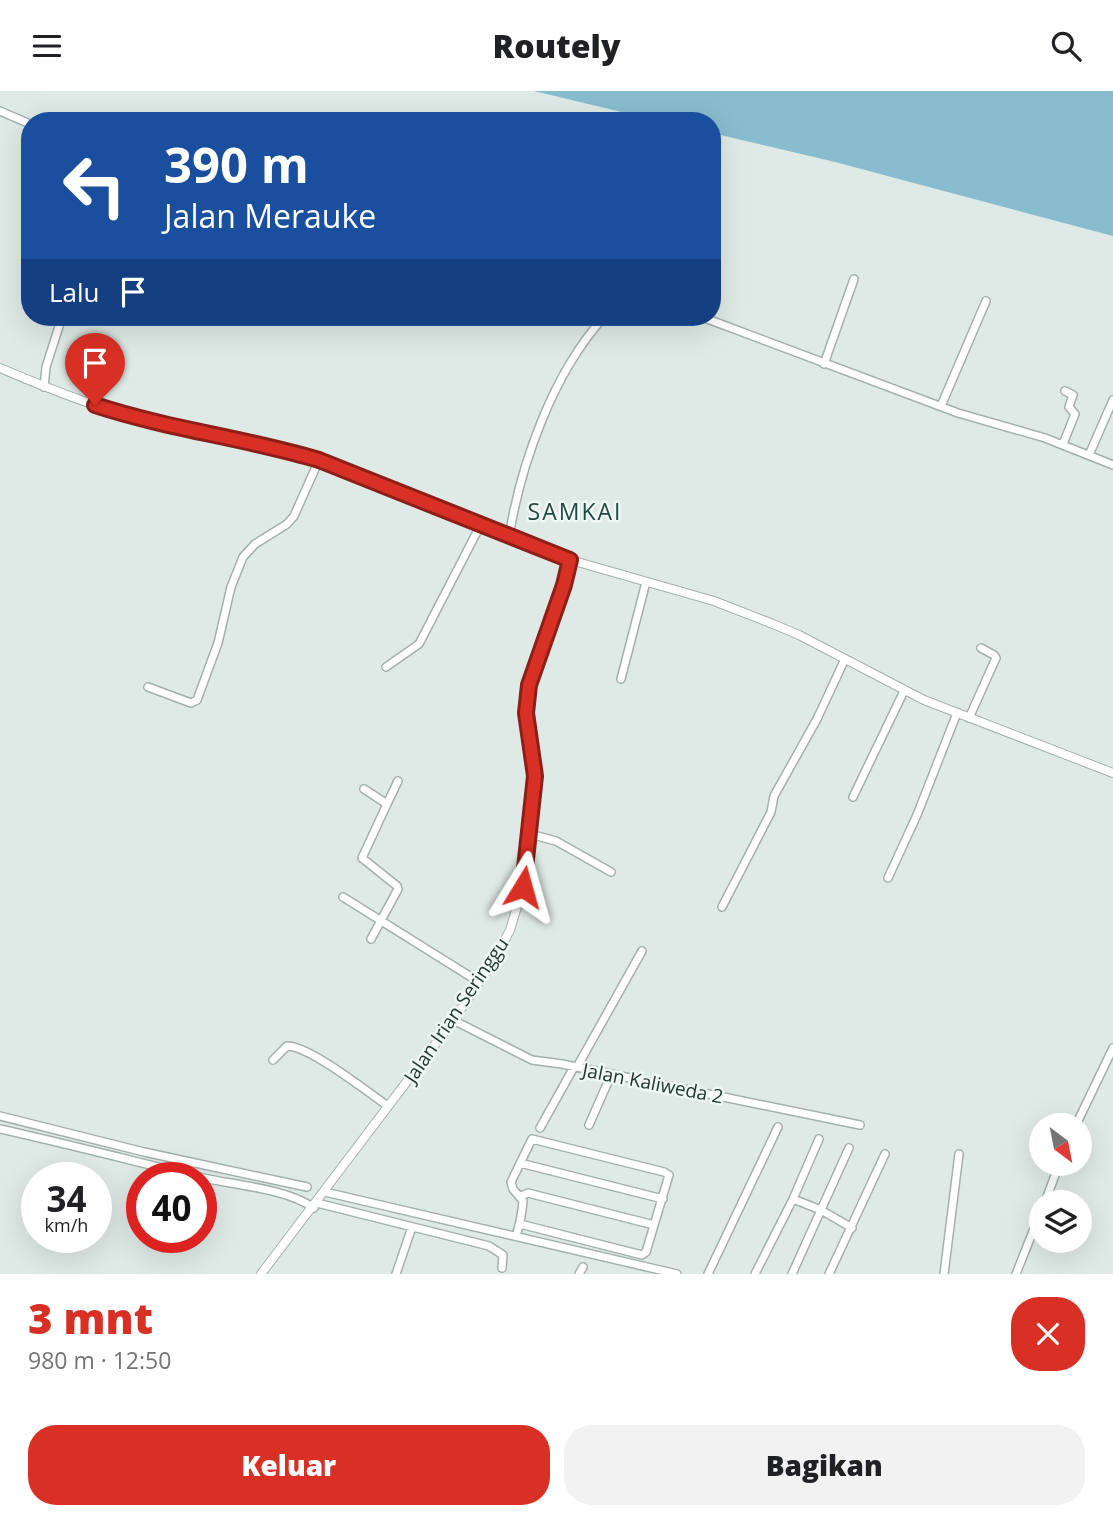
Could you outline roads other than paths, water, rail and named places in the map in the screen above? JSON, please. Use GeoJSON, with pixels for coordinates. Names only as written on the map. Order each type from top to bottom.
{"type":"FeatureCollection","features":[{"type":"Feature","properties":{"kind":"street"},"geometry":{"type":"LineString","coordinates":[[0,111],[21,120]]}},
{"type":"Feature","properties":{"kind":"street"},"geometry":{"type":"LineString","coordinates":[[824,364],[854,279]]}},
{"type":"Feature","properties":{"kind":"street"},"geometry":{"type":"LineString","coordinates":[[941,406],[986,301]]}},
{"type":"Feature","properties":{"kind":"street"},"geometry":{"type":"LineString","coordinates":[[721,324],[941,406],[1063,444],[1113,465]]}},
{"type":"Feature","properties":{"kind":"street"},"geometry":{"type":"LineString","coordinates":[[44,387],[46,367],[59,326]]}},
{"type":"Feature","properties":{"kind":"street"},"geometry":{"type":"LineString","coordinates":[[509,537],[514,507],[541,425],[576,353],[597,326]]}},
{"type":"Feature","properties":{"kind":"street"},"geometry":{"type":"LineString","coordinates":[[0,368],[44,387],[150,422],[319,460],[570,560],[730,607],[799,635],[904,691],[1113,773]]}},
{"type":"Feature","properties":{"kind":"street"},"geometry":{"type":"LineString","coordinates":[[1063,444],[1075,414],[1069,407],[1073,395],[1065,391]]}},
{"type":"Feature","properties":{"kind":"street"},"geometry":{"type":"LineString","coordinates":[[1089,455],[1113,400]]}},
{"type":"Feature","properties":{"kind":"street"},"geometry":{"type":"LineString","coordinates":[[148,687],[191,703],[197,700],[218,643],[231,587],[243,557],[255,544],[275,534],[294,516],[319,460]]}},
{"type":"Feature","properties":{"kind":"street"},"geometry":{"type":"LineString","coordinates":[[386,667],[419,644],[481,526]]}},
{"type":"Feature","properties":{"kind":"street","name":"Jalan Irian Seringgu"},"geometry":{"type":"LineString","coordinates":[[261,1274],[319,1201],[453,1020],[502,946],[516,914],[523,887],[535,776],[526,702],[529,685],[570,560]]}},
{"type":"Feature","properties":{"kind":"street"},"geometry":{"type":"LineString","coordinates":[[621,678],[646,582]]}},
{"type":"Feature","properties":{"kind":"street"},"geometry":{"type":"LineString","coordinates":[[969,717],[996,658],[981,648]]}},
{"type":"Feature","properties":{"kind":"street"},"geometry":{"type":"LineString","coordinates":[[722,907],[771,812],[774,796],[817,719],[845,659]]}},
{"type":"Feature","properties":{"kind":"street"},"geometry":{"type":"LineString","coordinates":[[853,797],[904,691]]}},
{"type":"Feature","properties":{"kind":"street"},"geometry":{"type":"LineString","coordinates":[[888,878],[918,815],[957,713]]}},
{"type":"Feature","properties":{"kind":"street"},"geometry":{"type":"LineString","coordinates":[[371,939],[398,889],[364,862],[362,855],[398,781]]}},
{"type":"Feature","properties":{"kind":"street"},"geometry":{"type":"LineString","coordinates":[[364,789],[387,804]]}},
{"type":"Feature","properties":{"kind":"street"},"geometry":{"type":"LineString","coordinates":[[530,834],[565,845],[611,872]]}},
{"type":"Feature","properties":{"kind":"street"},"geometry":{"type":"LineString","coordinates":[[343,897],[479,982]]}},
{"type":"Feature","properties":{"kind":"street"},"geometry":{"type":"LineString","coordinates":[[540,1128],[642,951]]}},
{"type":"Feature","properties":{"kind":"street","name":"Jalan Kaliweda 2"},"geometry":{"type":"LineString","coordinates":[[453,1020],[532,1060],[860,1125]]}},
{"type":"Feature","properties":{"kind":"street"},"geometry":{"type":"LineString","coordinates":[[273,1060],[287,1046],[300,1049],[388,1106]]}},
{"type":"Feature","properties":{"kind":"street"},"geometry":{"type":"LineString","coordinates":[[1082,1113],[1113,1048]]}},
{"type":"Feature","properties":{"kind":"street"},"geometry":{"type":"LineString","coordinates":[[589,1125],[611,1075]]}},
{"type":"Feature","properties":{"kind":"street"},"geometry":{"type":"LineString","coordinates":[[0,1116],[144,1152],[307,1187]]}},
{"type":"Feature","properties":{"kind":"street"},"geometry":{"type":"LineString","coordinates":[[708,1274],[778,1127]]}},
{"type":"Feature","properties":{"kind":"street"},"geometry":{"type":"LineString","coordinates":[[0,1129],[287,1196],[516,1236],[677,1274]]}},
{"type":"Feature","properties":{"kind":"street"},"geometry":{"type":"LineString","coordinates":[[516,1236],[523,1201],[511,1185],[533,1139],[546,1140],[668,1173],[669,1180],[663,1199],[646,1252],[642,1255],[520,1224]]}},
{"type":"Feature","properties":{"kind":"street"},"geometry":{"type":"LineString","coordinates":[[755,1274],[820,1139]]}},
{"type":"Feature","properties":{"kind":"street"},"geometry":{"type":"LineString","coordinates":[[792,1274],[849,1148]]}},
{"type":"Feature","properties":{"kind":"street"},"geometry":{"type":"LineString","coordinates":[[829,1274],[885,1154]]}},
{"type":"Feature","properties":{"kind":"street"},"geometry":{"type":"LineString","coordinates":[[944,1274],[959,1154]]}},
{"type":"Feature","properties":{"kind":"street"},"geometry":{"type":"LineString","coordinates":[[520,1163],[663,1199]]}},
{"type":"Feature","properties":{"kind":"street"},"geometry":{"type":"LineString","coordinates":[[521,1196],[528,1193],[654,1225]]}},
{"type":"Feature","properties":{"kind":"street"},"geometry":{"type":"LineString","coordinates":[[793,1199],[821,1210],[852,1228]]}},
{"type":"Feature","properties":{"kind":"street"},"geometry":{"type":"LineString","coordinates":[[319,1201],[497,1249],[503,1255],[502,1268]]}},
{"type":"Feature","properties":{"kind":"street"},"geometry":{"type":"LineString","coordinates":[[396,1274],[412,1227]]}},
{"type":"Feature","properties":{"kind":"street"},"geometry":{"type":"LineString","coordinates":[[571,1249],[574,1238]]}},
{"type":"Feature","properties":{"kind":"street"},"geometry":{"type":"LineString","coordinates":[[1016,1274],[1029,1242]]}},
{"type":"Feature","properties":{"kind":"water"},"geometry":{"type":"Polygon","coordinates":[[[534,91],[1113,91],[1113,236],[835,162],[721,135],[721,112],[622,112],[534,91]]]}},
{"type":"Feature","properties":{"kind":"district","name":"SAMKAI"},"geometry":{"type":"Point","coordinates":[575,511]}}]}
